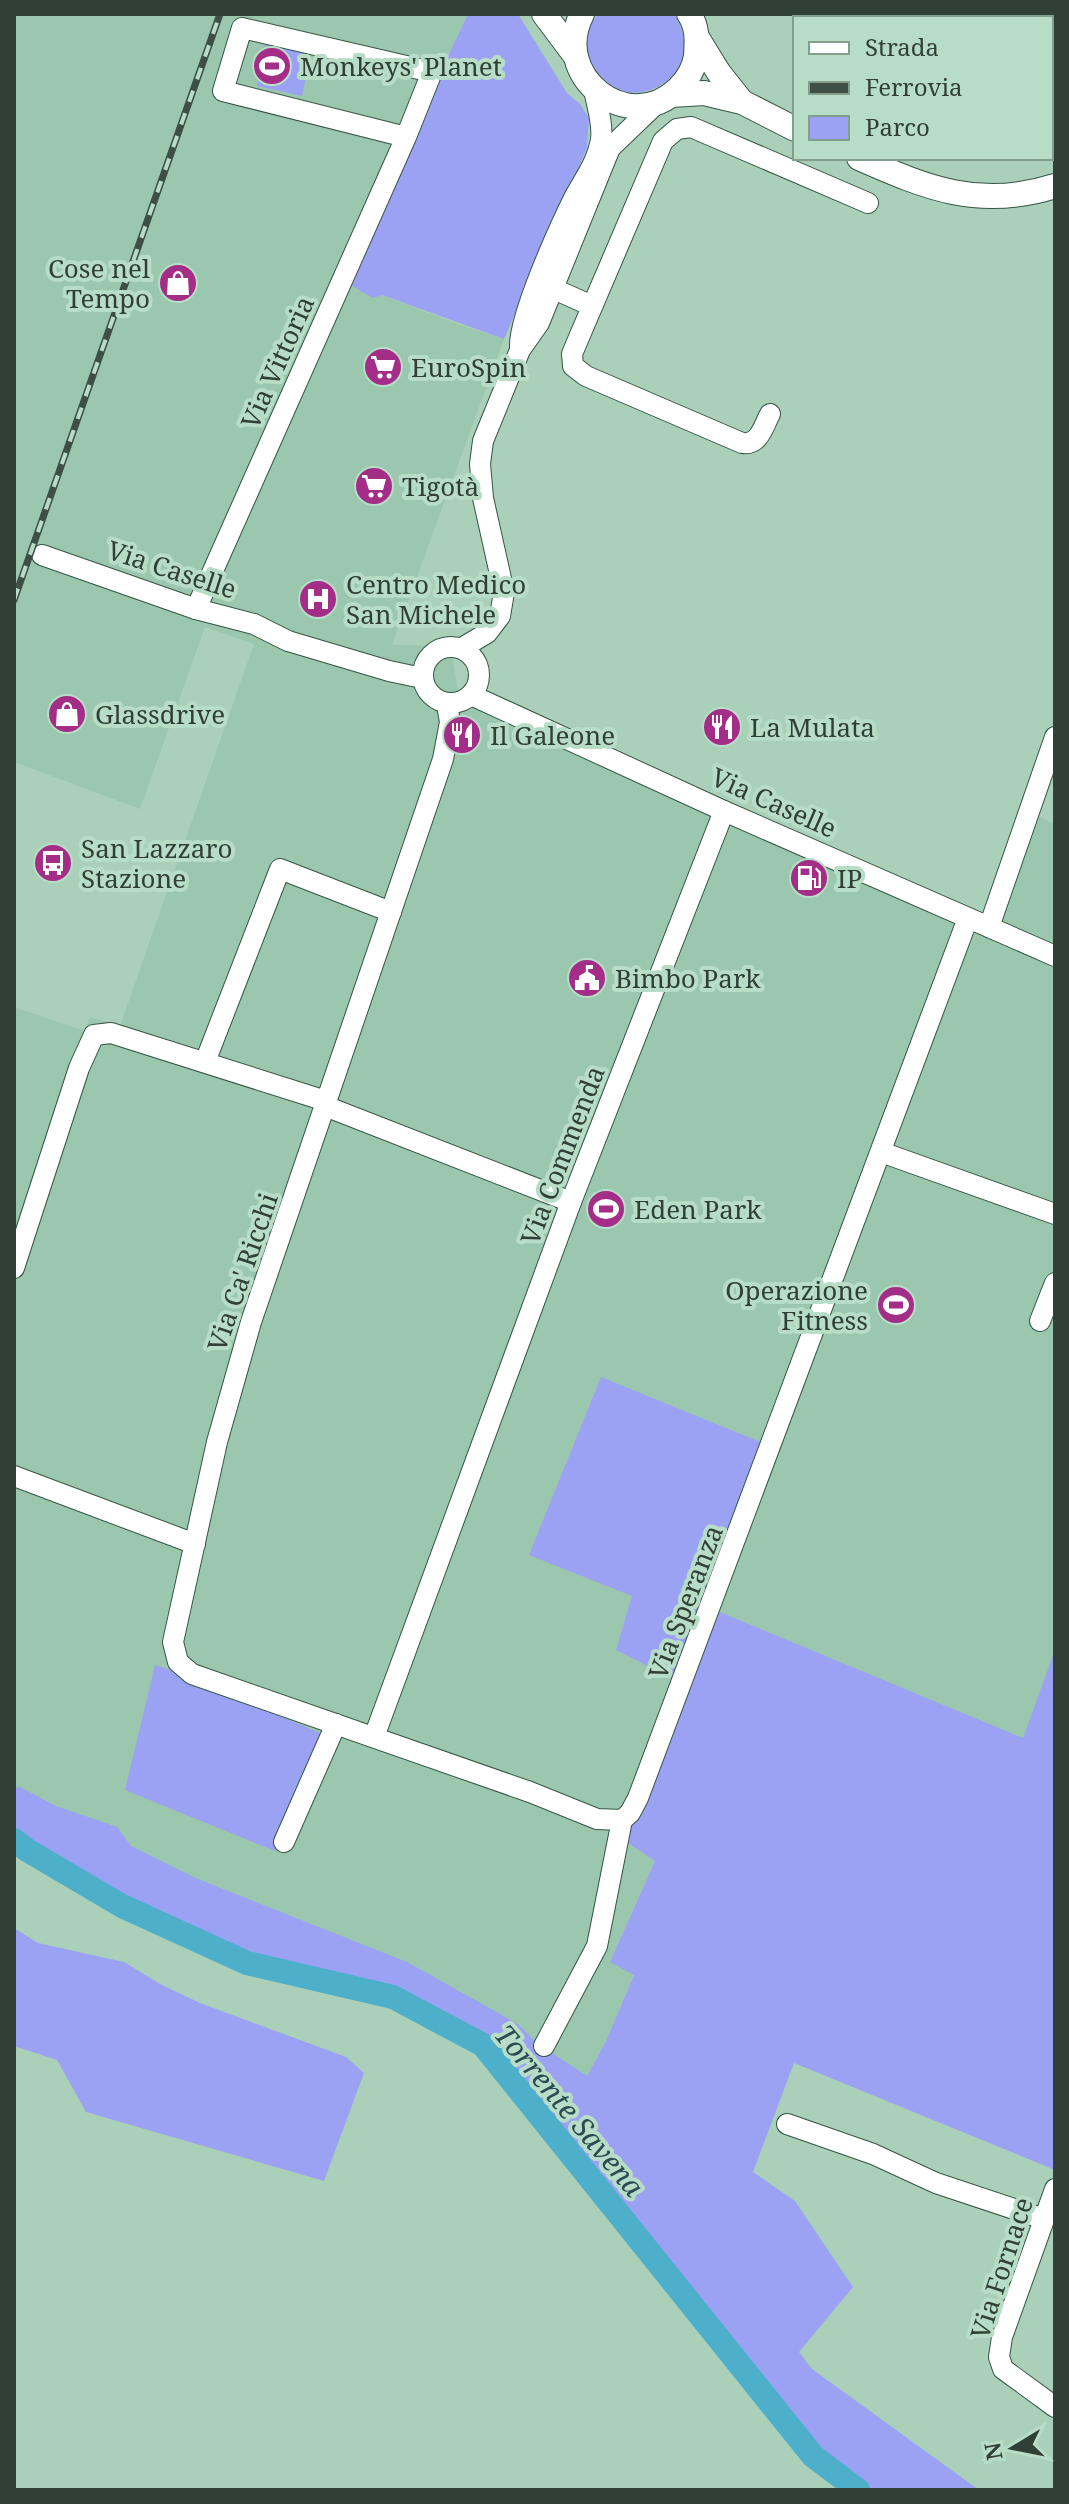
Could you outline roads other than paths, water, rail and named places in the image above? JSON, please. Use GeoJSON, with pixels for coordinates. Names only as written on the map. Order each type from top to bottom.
{"type":"FeatureCollection","features":[{"type":"Feature","properties":{"kind":"main road"},"geometry":{"type":"LineString","coordinates":[[544,14],[574,54],[581,74],[594,90],[618,104],[639,106],[704,93],[742,102],[793,128]]}},
{"type":"Feature","properties":{"kind":"main road"},"geometry":{"type":"LineString","coordinates":[[574,54],[574,33],[582,14]]}},
{"type":"Feature","properties":{"kind":"main road"},"geometry":{"type":"LineString","coordinates":[[689,14],[698,39],[742,102]]}},
{"type":"Feature","properties":{"kind":"main road"},"geometry":{"type":"LineString","coordinates":[[664,99],[686,81],[695,63],[698,39]]}},
{"type":"Feature","properties":{"kind":"main road"},"geometry":{"type":"LineString","coordinates":[[863,160],[919,185],[962,195],[1010,195],[1055,186]]}},
{"type":"Feature","properties":{"kind":"street","name":"Via Vittoria"},"geometry":{"type":"LineString","coordinates":[[196,609],[406,137],[432,72],[242,28],[223,91],[406,137]]}},
{"type":"Feature","properties":{"kind":"street"},"geometry":{"type":"LineString","coordinates":[[520,350],[519,334],[533,295],[596,156],[601,130],[594,90]]}},
{"type":"Feature","properties":{"kind":"street"},"geometry":{"type":"LineString","coordinates":[[462,648],[487,633],[500,616],[504,592],[486,521],[480,464],[483,441],[520,350],[539,323],[554,289],[610,148],[664,99]]}},
{"type":"Feature","properties":{"kind":"street"},"geometry":{"type":"LineString","coordinates":[[770,414],[755,442],[742,443],[576,369],[571,362],[663,141],[683,126],[704,132],[868,203]]}},
{"type":"Feature","properties":{"kind":"street"},"geometry":{"type":"LineString","coordinates":[[554,289],[592,306]]}},
{"type":"Feature","properties":{"kind":"street","name":"Via Caselle"},"geometry":{"type":"LineString","coordinates":[[42,555],[196,609],[254,624],[288,641],[422,678]]}},
{"type":"Feature","properties":{"kind":"street"},"geometry":{"type":"LineString","coordinates":[[478,670],[462,648],[448,645],[438,648],[425,663],[422,678],[434,696],[447,705],[458,704],[471,695],[479,681],[478,670],[487,633]]}},
{"type":"Feature","properties":{"kind":"street","name":"Via Caselle"},"geometry":{"type":"LineString","coordinates":[[471,695],[724,811],[1055,956]]}},
{"type":"Feature","properties":{"kind":"street","name":"Via Ca' Ricchi"},"geometry":{"type":"LineString","coordinates":[[336,1724],[192,1674],[176,1657],[174,1637],[233,1381],[443,759],[450,722],[447,705]]}},
{"type":"Feature","properties":{"kind":"street"},"geometry":{"type":"LineString","coordinates":[[989,927],[1055,737]]}},
{"type":"Feature","properties":{"kind":"street","name":"Via Commenda"},"geometry":{"type":"LineString","coordinates":[[374,1737],[571,1202],[724,811]]}},
{"type":"Feature","properties":{"kind":"street"},"geometry":{"type":"LineString","coordinates":[[205,1062],[280,869],[391,912]]}},
{"type":"Feature","properties":{"kind":"street","name":"Via Speranza"},"geometry":{"type":"LineString","coordinates":[[622,1820],[638,1798],[968,918]]}},
{"type":"Feature","properties":{"kind":"street"},"geometry":{"type":"LineString","coordinates":[[14,1268],[79,1068],[94,1035],[111,1033],[326,1103],[571,1202]]}},
{"type":"Feature","properties":{"kind":"street"},"geometry":{"type":"LineString","coordinates":[[881,1152],[1055,1214]]}},
{"type":"Feature","properties":{"kind":"street"},"geometry":{"type":"LineString","coordinates":[[1040,1321],[1055,1283]]}},
{"type":"Feature","properties":{"kind":"street"},"geometry":{"type":"LineString","coordinates":[[14,1476],[195,1544]]}},
{"type":"Feature","properties":{"kind":"street"},"geometry":{"type":"LineString","coordinates":[[284,1842],[336,1724],[530,1792],[597,1819],[622,1820],[597,1946],[544,2046]]}},
{"type":"Feature","properties":{"kind":"street"},"geometry":{"type":"LineString","coordinates":[[787,2124],[873,2154],[936,2183],[1044,2219]]}},
{"type":"Feature","properties":{"kind":"street","name":"Via Fornace"},"geometry":{"type":"LineString","coordinates":[[1055,2189],[999,2351],[1000,2364],[1007,2373],[1055,2407]]}},
{"type":"Feature","properties":{"kind":"waterway","name":"Torrente Savena"},"geometry":{"type":"LineString","coordinates":[[14,1840],[122,1906],[247,1963],[393,1997],[483,2045],[813,2456],[858,2490]]}},
{"type":"Feature","properties":{"kind":"railway"},"geometry":{"type":"LineString","coordinates":[[14,600],[220,14]]}},
{"type":"Feature","properties":{"kind":"place","name":"Monkeys' Planet"},"geometry":{"type":"Point","coordinates":[272,66]}},
{"type":"Feature","properties":{"kind":"place","name":"Cose nel Tempo"},"geometry":{"type":"Point","coordinates":[178,283]}},
{"type":"Feature","properties":{"kind":"place","name":"EuroSpin"},"geometry":{"type":"Point","coordinates":[383,367]}},
{"type":"Feature","properties":{"kind":"place","name":"Tigotà"},"geometry":{"type":"Point","coordinates":[374,486]}},
{"type":"Feature","properties":{"kind":"place","name":"Centro Medico San Michele"},"geometry":{"type":"Point","coordinates":[318,599]}},
{"type":"Feature","properties":{"kind":"place","name":"Glassdrive"},"geometry":{"type":"Point","coordinates":[67,714]}},
{"type":"Feature","properties":{"kind":"place","name":"La Mulata"},"geometry":{"type":"Point","coordinates":[722,727]}},
{"type":"Feature","properties":{"kind":"place","name":"Il Galeone"},"geometry":{"type":"Point","coordinates":[462,735]}},
{"type":"Feature","properties":{"kind":"place","name":"San Lazzaro Stazione"},"geometry":{"type":"Point","coordinates":[53,863]}},
{"type":"Feature","properties":{"kind":"place","name":"IP"},"geometry":{"type":"Point","coordinates":[809,878]}},
{"type":"Feature","properties":{"kind":"place","name":"Bimbo Park"},"geometry":{"type":"Point","coordinates":[587,978]}},
{"type":"Feature","properties":{"kind":"place","name":"Eden Park"},"geometry":{"type":"Point","coordinates":[606,1209]}},
{"type":"Feature","properties":{"kind":"place","name":"Operazione Fitness"},"geometry":{"type":"Point","coordinates":[896,1305]}}]}
